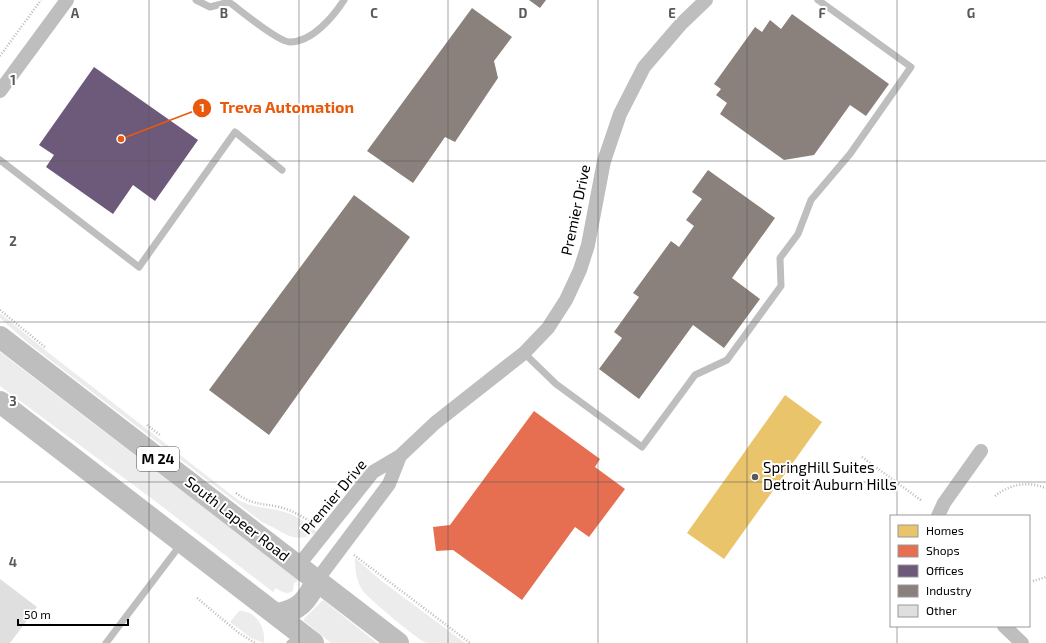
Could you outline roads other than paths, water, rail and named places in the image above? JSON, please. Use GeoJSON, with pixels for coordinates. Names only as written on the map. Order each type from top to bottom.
{"type":"FeatureCollection","features":[{"type":"Feature","properties":{"kind":"main road","name":"South Lapeer Road"},"geometry":{"type":"LineString","coordinates":[[0,338],[398,643]]}},
{"type":"Feature","properties":{"kind":"main road"},"geometry":{"type":"LineString","coordinates":[[0,402],[276,614],[302,640]]}},
{"type":"Feature","properties":{"kind":"main road"},"geometry":{"type":"LineString","coordinates":[[276,614],[295,609],[308,597],[317,580]]}},
{"type":"Feature","properties":{"kind":"street"},"geometry":{"type":"LineString","coordinates":[[0,91],[67,0]]}},
{"type":"Feature","properties":{"kind":"street","name":"Premier Drive"},"geometry":{"type":"LineString","coordinates":[[298,566],[373,472],[400,456],[435,423],[524,353],[548,328],[566,300],[580,270],[588,245],[605,155],[620,114],[632,88],[644,67],[681,24],[706,0]]}},
{"type":"Feature","properties":{"kind":"street"},"geometry":{"type":"LineString","coordinates":[[938,515],[944,503],[981,451]]}},
{"type":"Feature","properties":{"kind":"street","name":"Premier Drive"},"geometry":{"type":"LineString","coordinates":[[317,580],[389,484],[400,456]]}},
{"type":"Feature","properties":{"kind":"street"},"geometry":{"type":"LineString","coordinates":[[1005,627],[1015,641]]}},
{"type":"Feature","properties":{"kind":"lane"},"geometry":{"type":"LineString","coordinates":[[196,0],[210,7],[229,2],[278,37],[289,42],[307,38],[323,24],[344,0]]}},
{"type":"Feature","properties":{"kind":"lane"},"geometry":{"type":"LineString","coordinates":[[524,353],[556,384],[642,447],[695,375],[727,360],[781,286],[780,258],[798,234],[811,200],[850,154],[911,67],[818,0]]}},
{"type":"Feature","properties":{"kind":"lane"},"geometry":{"type":"LineString","coordinates":[[0,160],[139,267],[235,132],[282,170]]}},
{"type":"Feature","properties":{"kind":"lane"},"geometry":{"type":"LineString","coordinates":[[106,643],[182,543]]}},
{"type":"Feature","properties":{"kind":"place","name":"Treva Automation"},"geometry":{"type":"Point","coordinates":[121,139]}},
{"type":"Feature","properties":{"kind":"place","name":"SpringHill Suites Detroit Auburn Hills"},"geometry":{"type":"Point","coordinates":[755,477]}}]}
